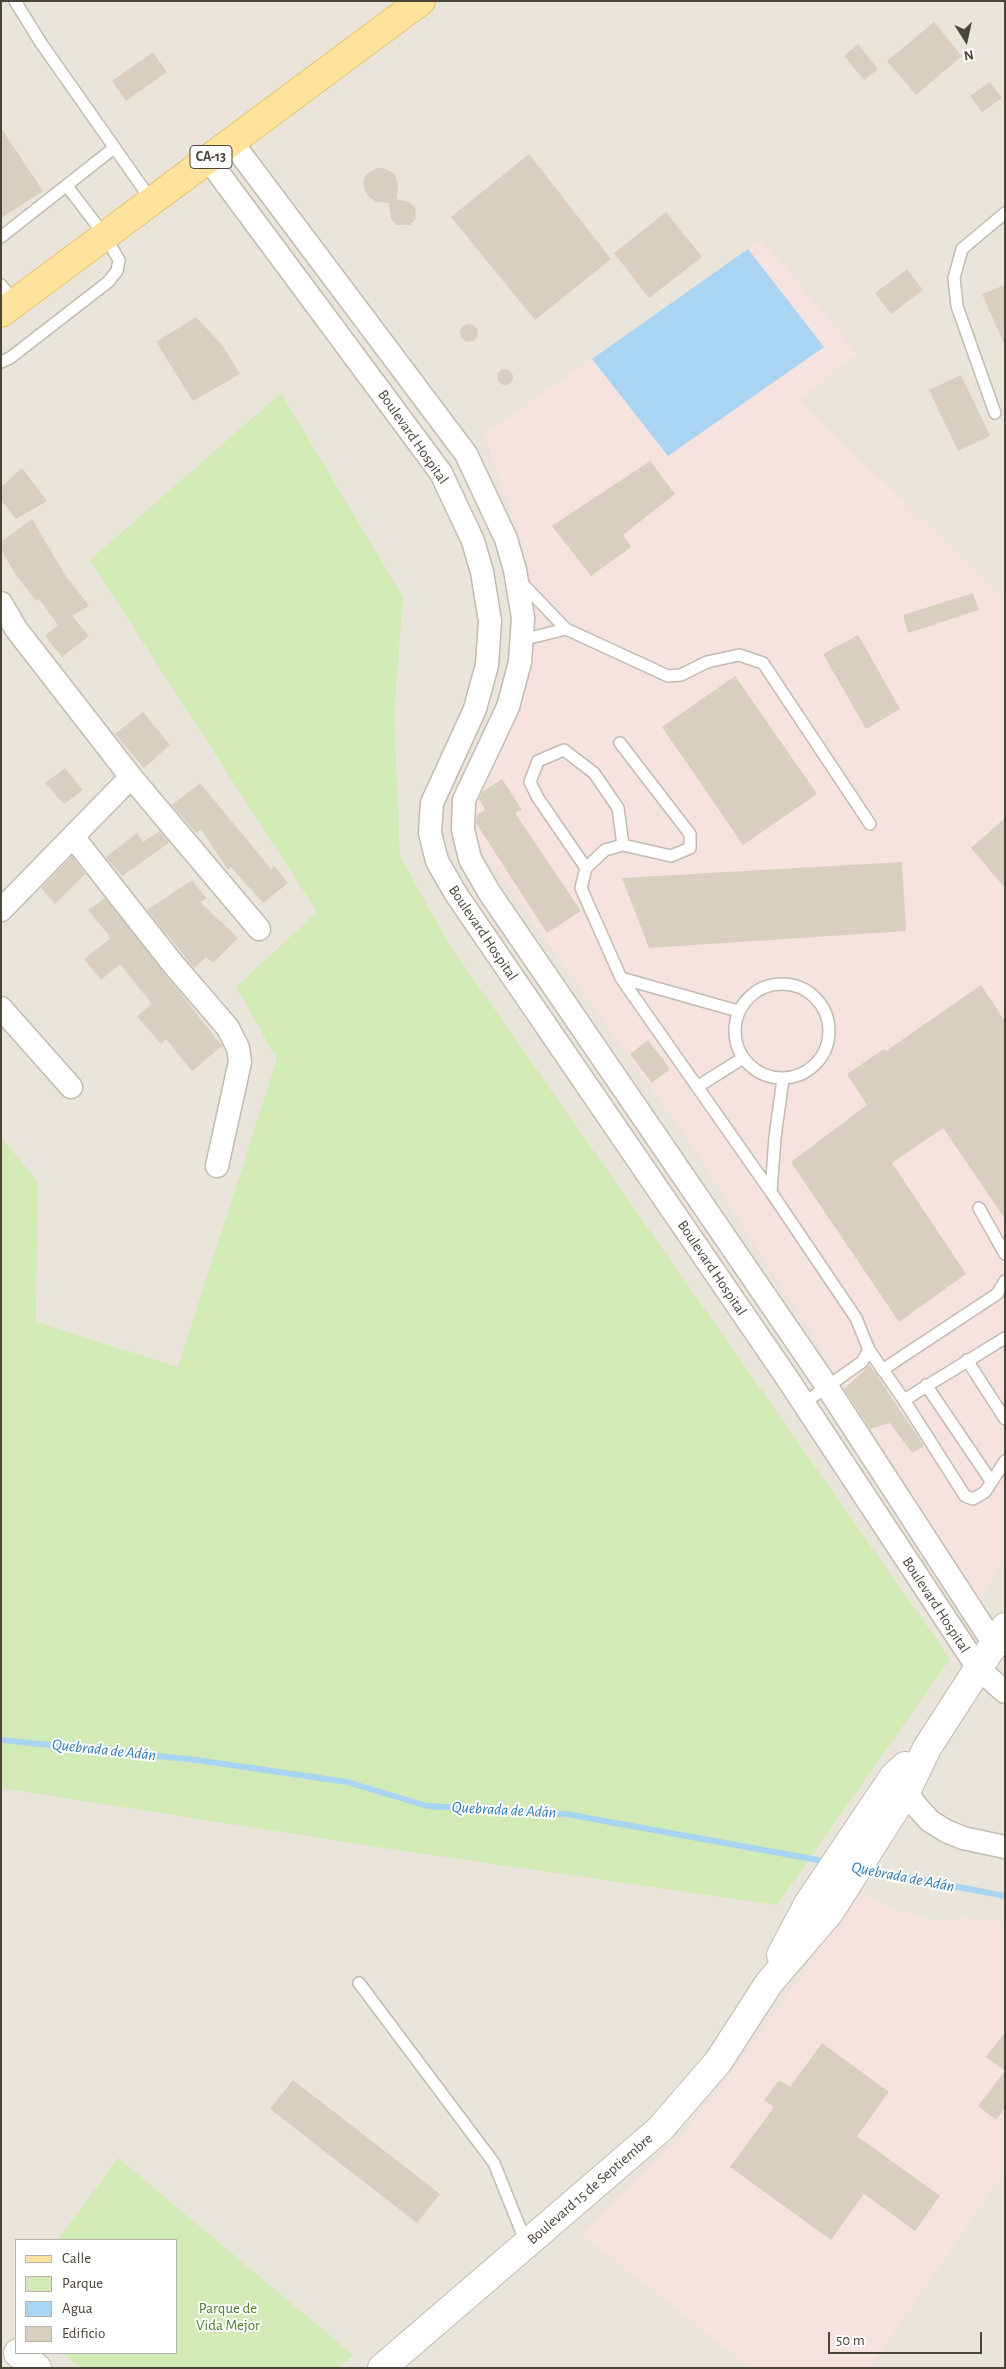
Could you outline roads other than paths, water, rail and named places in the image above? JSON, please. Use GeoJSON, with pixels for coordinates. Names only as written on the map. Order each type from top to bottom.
{"type":"FeatureCollection","features":[{"type":"Feature","properties":{"kind":"main road","name":"CA-13"},"geometry":{"type":"LineString","coordinates":[[6,300],[105,236],[421,1]]}},
{"type":"Feature","properties":{"kind":"street","name":"Boulevard Hospital"},"geometry":{"type":"LineString","coordinates":[[231,141],[466,454],[506,539],[516,577],[523,618],[520,662],[508,707],[464,800],[463,830],[470,859],[489,892],[1000,1636]]}},
{"type":"Feature","properties":{"kind":"street","name":"Boulevard Hospital"},"geometry":{"type":"LineString","coordinates":[[208,159],[441,473],[473,541],[482,572],[490,621],[486,665],[475,709],[432,803],[430,833],[437,861],[456,894],[804,1403],[978,1668],[1005,1692]]}},
{"type":"Feature","properties":{"kind":"street"},"geometry":{"type":"LineString","coordinates":[[1,603],[16,629],[131,777],[259,929]]}},
{"type":"Feature","properties":{"kind":"street"},"geometry":{"type":"LineString","coordinates":[[1,910],[74,838],[131,777]]}},
{"type":"Feature","properties":{"kind":"street"},"geometry":{"type":"LineString","coordinates":[[74,838],[173,964],[228,1028],[238,1048],[240,1062],[217,1166]]}},
{"type":"Feature","properties":{"kind":"street"},"geometry":{"type":"LineString","coordinates":[[1,1008],[71,1087]]}},
{"type":"Feature","properties":{"kind":"street","name":"Boulevard 15 de Septiembre"},"geometry":{"type":"LineString","coordinates":[[769,1983],[798,1918],[928,1748],[1000,1636]]}},
{"type":"Feature","properties":{"kind":"street"},"geometry":{"type":"LineString","coordinates":[[900,1784],[930,1821],[946,1831],[963,1838],[1005,1847]]}},
{"type":"Feature","properties":{"kind":"street","name":"Boulevard 15 de Septiembre"},"geometry":{"type":"LineString","coordinates":[[382,2368],[660,2129],[718,2062],[769,1983],[829,1913],[877,1838],[900,1784]]}},
{"type":"Feature","properties":{"kind":"street"},"geometry":{"type":"LineString","coordinates":[[1,2340],[15,2350]]}},
{"type":"Feature","properties":{"kind":"street"},"geometry":{"type":"LineString","coordinates":[[20,2354],[37,2368]]}},
{"type":"Feature","properties":{"kind":"lane"},"geometry":{"type":"LineString","coordinates":[[15,1],[41,43],[152,202]]}},
{"type":"Feature","properties":{"kind":"lane"},"geometry":{"type":"LineString","coordinates":[[1,237],[114,148]]}},
{"type":"Feature","properties":{"kind":"lane"},"geometry":{"type":"LineString","coordinates":[[1,362],[10,358],[108,282],[117,271],[119,260],[105,236],[67,186]]}},
{"type":"Feature","properties":{"kind":"lane"},"geometry":{"type":"LineString","coordinates":[[995,413],[957,306],[954,278],[962,250],[1005,213]]}},
{"type":"Feature","properties":{"kind":"lane"},"geometry":{"type":"LineString","coordinates":[[516,577],[566,629],[668,676],[681,675],[707,662],[739,655],[763,662],[870,824]]}},
{"type":"Feature","properties":{"kind":"lane"},"geometry":{"type":"LineString","coordinates":[[521,640],[566,629]]}},
{"type":"Feature","properties":{"kind":"lane"},"geometry":{"type":"LineString","coordinates":[[620,743],[690,834],[690,848],[671,856],[623,845],[605,850],[586,868],[581,888],[621,978],[771,1192],[856,1318],[868,1350],[904,1400],[965,1496],[973,1499],[985,1492],[1005,1461]]}},
{"type":"Feature","properties":{"kind":"lane"},"geometry":{"type":"LineString","coordinates":[[586,868],[538,798],[530,782],[538,761],[564,750],[594,773],[618,808],[623,845]]}},
{"type":"Feature","properties":{"kind":"lane"},"geometry":{"type":"LineString","coordinates":[[621,978],[738,1011]]}},
{"type":"Feature","properties":{"kind":"lane"},"geometry":{"type":"LineString","coordinates":[[779,984],[803,988],[822,1005],[830,1029],[825,1054],[807,1072],[783,1079],[760,1074],[742,1058],[736,1044],[734,1028],[738,1011],[755,992],[779,984]]}},
{"type":"Feature","properties":{"kind":"lane"},"geometry":{"type":"LineString","coordinates":[[697,1087],[742,1058]]}},
{"type":"Feature","properties":{"kind":"lane"},"geometry":{"type":"LineString","coordinates":[[771,1192],[775,1137],[783,1079]]}},
{"type":"Feature","properties":{"kind":"lane"},"geometry":{"type":"LineString","coordinates":[[979,1208],[1005,1254]]}},
{"type":"Feature","properties":{"kind":"lane"},"geometry":{"type":"LineString","coordinates":[[882,1370],[997,1294],[1005,1281]]}},
{"type":"Feature","properties":{"kind":"lane"},"geometry":{"type":"LineString","coordinates":[[904,1400],[1005,1338]]}},
{"type":"Feature","properties":{"kind":"lane"},"geometry":{"type":"LineString","coordinates":[[804,1403],[828,1388],[862,1362],[868,1350]]}},
{"type":"Feature","properties":{"kind":"lane"},"geometry":{"type":"LineString","coordinates":[[967,1360],[1005,1419]]}},
{"type":"Feature","properties":{"kind":"lane"},"geometry":{"type":"LineString","coordinates":[[926,1385],[991,1481]]}},
{"type":"Feature","properties":{"kind":"lane"},"geometry":{"type":"LineString","coordinates":[[359,1983],[494,2163],[527,2244]]}},
{"type":"Feature","properties":{"kind":"water"},"geometry":{"type":"Polygon","coordinates":[[[748,249],[824,347],[668,456],[592,359],[748,249]]]}},
{"type":"Feature","properties":{"kind":"waterway","name":"Quebrada de Adán"},"geometry":{"type":"LineString","coordinates":[[1,1740],[197,1760],[347,1782],[427,1806],[566,1814],[829,1862]]}},
{"type":"Feature","properties":{"kind":"waterway","name":"Quebrada de Adán"},"geometry":{"type":"LineString","coordinates":[[866,1869],[1005,1896]]}},
{"type":"Feature","properties":{"kind":"park label","name":"Parque de Vida Mejor"},"geometry":{"type":"Point","coordinates":[228,2316]}}]}
